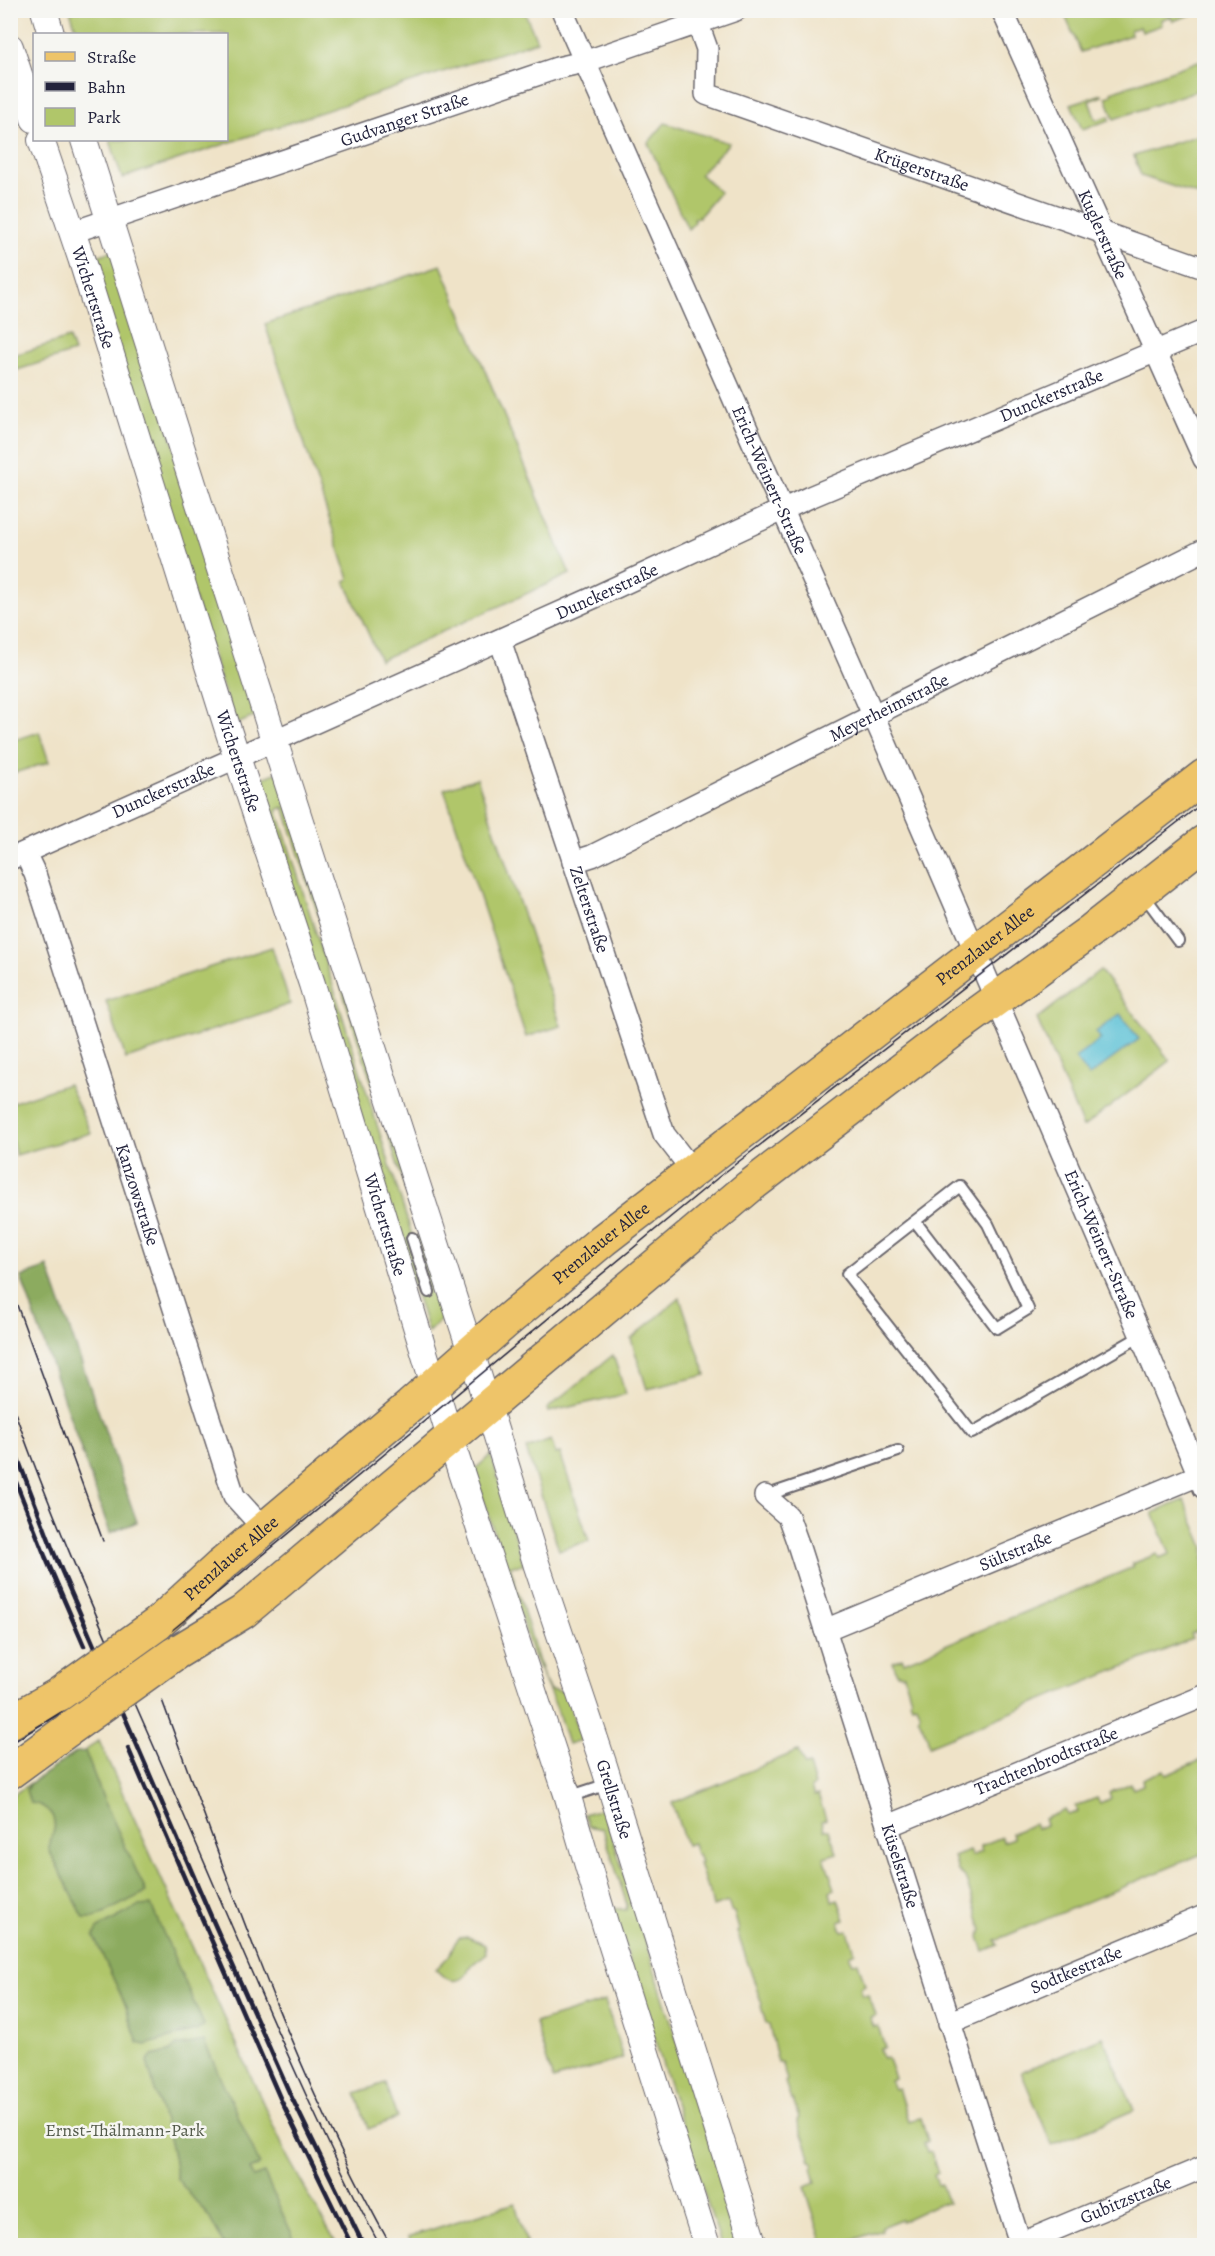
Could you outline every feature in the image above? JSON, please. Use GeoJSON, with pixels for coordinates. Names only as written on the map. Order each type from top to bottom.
{"type":"FeatureCollection","features":[{"type":"Feature","properties":{"kind":"main road","name":"Prenzlauer Allee"},"geometry":{"type":"LineString","coordinates":[[10,1722],[58,1695],[157,1624],[263,1528],[603,1239],[1204,776]]}},
{"type":"Feature","properties":{"kind":"main road"},"geometry":{"type":"LineString","coordinates":[[10,1772],[174,1654],[243,1612],[749,1187],[847,1110],[1141,892],[1204,842]]}},
{"type":"Feature","properties":{"kind":"street"},"geometry":{"type":"LineString","coordinates":[[44,10],[51,33]]}},
{"type":"Feature","properties":{"kind":"street","name":"Erich-Weinert-Straße"},"geometry":{"type":"LineString","coordinates":[[561,10],[874,716],[1202,1479]]}},
{"type":"Feature","properties":{"kind":"street","name":"Gudvanger Straße"},"geometry":{"type":"LineString","coordinates":[[73,232],[557,68],[584,62],[736,10]]}},
{"type":"Feature","properties":{"kind":"street","name":"Kuglerstraße"},"geometry":{"type":"LineString","coordinates":[[1002,10],[1204,459]]}},
{"type":"Feature","properties":{"kind":"street","name":"Krügerstraße"},"geometry":{"type":"LineString","coordinates":[[698,24],[707,49],[706,94],[1204,268]]}},
{"type":"Feature","properties":{"kind":"street"},"geometry":{"type":"LineString","coordinates":[[10,46],[33,116]]}},
{"type":"Feature","properties":{"kind":"street","name":"Wichertstraße"},"geometry":{"type":"LineString","coordinates":[[41,141],[73,232],[237,759],[312,984],[434,1385]]}},
{"type":"Feature","properties":{"kind":"street"},"geometry":{"type":"LineString","coordinates":[[84,141],[471,1352]]}},
{"type":"Feature","properties":{"kind":"street","name":"Dunckerstraße"},"geometry":{"type":"LineString","coordinates":[[18,856],[237,759],[783,510],[1204,331]]}},
{"type":"Feature","properties":{"kind":"street","name":"Meyerheimstraße"},"geometry":{"type":"LineString","coordinates":[[573,862],[592,856],[1204,550]]}},
{"type":"Feature","properties":{"kind":"street","name":"Zelterstraße"},"geometry":{"type":"LineString","coordinates":[[500,640],[664,1134],[692,1170]]}},
{"type":"Feature","properties":{"kind":"street","name":"Kanzowstraße"},"geometry":{"type":"LineString","coordinates":[[18,856],[35,874],[234,1496],[263,1528]]}},
{"type":"Feature","properties":{"kind":"street","name":"Grellstraße"},"geometry":{"type":"LineString","coordinates":[[471,1352],[754,2246]]}},
{"type":"Feature","properties":{"kind":"street"},"geometry":{"type":"LineString","coordinates":[[434,1385],[568,1797],[606,1927],[707,2246]]}},
{"type":"Feature","properties":{"kind":"street","name":"Sültstraße"},"geometry":{"type":"LineString","coordinates":[[825,1630],[1202,1479]]}},
{"type":"Feature","properties":{"kind":"street","name":"Küselstraße"},"geometry":{"type":"LineString","coordinates":[[765,1496],[788,1516],[888,1826],[1017,2245]]}},
{"type":"Feature","properties":{"kind":"street","name":"Trachtenbrodtstraße"},"geometry":{"type":"LineString","coordinates":[[888,1826],[1204,1696]]}},
{"type":"Feature","properties":{"kind":"street","name":"Sodtkestraße"},"geometry":{"type":"LineString","coordinates":[[949,2023],[1204,1916]]}},
{"type":"Feature","properties":{"kind":"street","name":"Gubitzstraße"},"geometry":{"type":"LineString","coordinates":[[1017,2245],[1204,2167]]}},
{"type":"Feature","properties":{"kind":"lane"},"geometry":{"type":"LineString","coordinates":[[1141,892],[1178,941]]}},
{"type":"Feature","properties":{"kind":"lane"},"geometry":{"type":"LineString","coordinates":[[915,1221],[997,1328],[1028,1310],[988,1224],[960,1186],[915,1221],[847,1274],[972,1433],[1141,1336]]}},
{"type":"Feature","properties":{"kind":"lane"},"geometry":{"type":"LineString","coordinates":[[412,1238],[429,1292]]}},
{"type":"Feature","properties":{"kind":"lane"},"geometry":{"type":"LineString","coordinates":[[765,1496],[898,1451]]}},
{"type":"Feature","properties":{"kind":"lane"},"geometry":{"type":"LineString","coordinates":[[568,1797],[608,1784]]}},
{"type":"Feature","properties":{"kind":"green space"},"geometry":{"type":"Polygon","coordinates":[[[70,11],[524,11],[537,41],[122,178],[110,141],[228,141],[228,33],[78,33],[70,11]]]}},
{"type":"Feature","properties":{"kind":"green space"},"geometry":{"type":"Polygon","coordinates":[[[1063,11],[1192,11],[1193,14],[1173,21],[1170,16],[1161,20],[1162,25],[1142,32],[1140,27],[1130,30],[1131,35],[1081,52],[1063,11]]]}},
{"type":"Feature","properties":{"kind":"green space"},"geometry":{"type":"Polygon","coordinates":[[[1204,59],[1204,63],[1200,64],[1204,77],[1204,88],[1114,119],[1106,97],[1112,95],[1111,92],[1204,59]]]}},
{"type":"Feature","properties":{"kind":"green space"},"geometry":{"type":"Polygon","coordinates":[[[1102,94],[1089,101],[1096,120],[1109,116],[1110,120],[1082,129],[1071,104],[1102,94]]]}},
{"type":"Feature","properties":{"kind":"green space"},"geometry":{"type":"Polygon","coordinates":[[[665,123],[729,143],[700,174],[720,192],[699,217],[694,218],[694,223],[688,229],[648,143],[665,123]]]}},
{"type":"Feature","properties":{"kind":"green space"},"geometry":{"type":"Polygon","coordinates":[[[1202,134],[1204,140],[1204,197],[1141,176],[1134,156],[1202,134]]]}},
{"type":"Feature","properties":{"kind":"green space"},"geometry":{"type":"Polygon","coordinates":[[[112,251],[260,714],[235,725],[86,260],[112,251]]]}},
{"type":"Feature","properties":{"kind":"green space"},"geometry":{"type":"Polygon","coordinates":[[[441,265],[570,574],[380,660],[345,581],[349,579],[265,324],[441,265]]]}},
{"type":"Feature","properties":{"kind":"green space"},"geometry":{"type":"Polygon","coordinates":[[[69,338],[74,352],[11,372],[11,356],[69,338]]]}},
{"type":"Feature","properties":{"kind":"green space"},"geometry":{"type":"Polygon","coordinates":[[[39,732],[49,762],[11,774],[11,741],[39,732]]]}},
{"type":"Feature","properties":{"kind":"green space"},"geometry":{"type":"Polygon","coordinates":[[[278,772],[450,1311],[428,1332],[255,781],[278,772]],[[284,807],[277,810],[413,1238],[420,1235],[284,807]]]}},
{"type":"Feature","properties":{"kind":"green space"},"geometry":{"type":"Polygon","coordinates":[[[477,778],[561,1026],[526,1037],[444,789],[477,778]]]}},
{"type":"Feature","properties":{"kind":"green space"},"geometry":{"type":"Polygon","coordinates":[[[272,947],[290,1004],[126,1059],[106,1001],[272,947]]]}},
{"type":"Feature","properties":{"kind":"green space"},"geometry":{"type":"Polygon","coordinates":[[[1100,970],[1170,1061],[1083,1127],[1037,1019],[1100,970]]]}},
{"type":"Feature","properties":{"kind":"green space"},"geometry":{"type":"Polygon","coordinates":[[[68,1084],[91,1133],[16,1155],[11,1138],[11,1103],[68,1084]]]}},
{"type":"Feature","properties":{"kind":"green space"},"geometry":{"type":"Polygon","coordinates":[[[48,1267],[137,1522],[110,1533],[21,1277],[48,1267]]]}},
{"type":"Feature","properties":{"kind":"green space"},"geometry":{"type":"Polygon","coordinates":[[[680,1298],[706,1375],[647,1389],[631,1339],[680,1298]]]}},
{"type":"Feature","properties":{"kind":"green space"},"geometry":{"type":"Polygon","coordinates":[[[613,1355],[626,1394],[548,1412],[547,1409],[613,1355]]]}},
{"type":"Feature","properties":{"kind":"green space"},"geometry":{"type":"Polygon","coordinates":[[[551,1440],[556,1454],[560,1453],[589,1541],[559,1550],[526,1449],[551,1440]]]}},
{"type":"Feature","properties":{"kind":"green space"},"geometry":{"type":"Polygon","coordinates":[[[491,1455],[524,1565],[510,1566],[544,1679],[550,1690],[565,1691],[581,1740],[568,1744],[557,1709],[533,1655],[474,1470],[491,1455]]]}},
{"type":"Feature","properties":{"kind":"green space"},"geometry":{"type":"Polygon","coordinates":[[[1184,1500],[1204,1547],[1204,1634],[1202,1629],[1190,1634],[1192,1639],[929,1746],[918,1717],[920,1715],[916,1704],[912,1705],[910,1700],[904,1675],[897,1674],[893,1662],[902,1658],[904,1662],[1131,1568],[1132,1564],[1157,1554],[1159,1558],[1170,1554],[1153,1513],[1184,1500]]]}},
{"type":"Feature","properties":{"kind":"green space","name":"Ernst-Thälmann-Park"},"geometry":{"type":"Polygon","coordinates":[[[99,1741],[288,2158],[337,2245],[11,2245],[10,1797],[77,1752],[83,1752],[99,1741]]]}},
{"type":"Feature","properties":{"kind":"green space"},"geometry":{"type":"Polygon","coordinates":[[[85,1751],[103,1798],[146,1892],[94,1918],[84,1918],[49,1850],[54,1830],[51,1815],[40,1805],[30,1803],[26,1790],[28,1785],[77,1752],[85,1751]]]}},
{"type":"Feature","properties":{"kind":"green space"},"geometry":{"type":"Polygon","coordinates":[[[798,1751],[805,1766],[809,1765],[815,1786],[811,1788],[814,1796],[818,1795],[826,1819],[822,1821],[824,1830],[829,1830],[837,1853],[824,1857],[835,1889],[830,1891],[832,1901],[838,1899],[845,1920],[839,1922],[842,1932],[848,1931],[855,1952],[849,1955],[853,1963],[858,1962],[865,1985],[860,1988],[863,1995],[868,1994],[875,2016],[870,2018],[874,2027],[878,2026],[885,2048],[880,2049],[883,2058],[887,2057],[895,2078],[890,2080],[894,2089],[898,2088],[908,2121],[921,2118],[928,2141],[924,2143],[927,2153],[931,2152],[938,2173],[934,2175],[938,2185],[941,2184],[948,2203],[938,2204],[902,2221],[901,2219],[881,2227],[882,2230],[846,2242],[844,2245],[823,2245],[805,2187],[816,2183],[812,2167],[814,2166],[810,2161],[797,2120],[799,2118],[785,2082],[787,2080],[781,2062],[778,2062],[769,2025],[766,2024],[762,2004],[737,1932],[739,1930],[734,1912],[731,1911],[728,1902],[713,1907],[709,1888],[707,1888],[699,1863],[701,1862],[696,1855],[693,1843],[686,1845],[672,1803],[798,1751]]]}},
{"type":"Feature","properties":{"kind":"green space"},"geometry":{"type":"Polygon","coordinates":[[[1204,1759],[1204,1853],[996,1940],[998,1945],[984,1951],[979,1937],[982,1930],[965,1877],[958,1871],[954,1857],[969,1851],[972,1856],[982,1851],[980,1846],[1002,1837],[1003,1842],[1014,1838],[1012,1833],[1034,1824],[1036,1829],[1046,1825],[1044,1819],[1065,1810],[1068,1815],[1078,1812],[1076,1806],[1097,1798],[1100,1803],[1111,1798],[1109,1793],[1131,1783],[1133,1789],[1143,1785],[1142,1779],[1164,1770],[1166,1775],[1204,1759]]]}},
{"type":"Feature","properties":{"kind":"green space"},"geometry":{"type":"Polygon","coordinates":[[[603,1808],[742,2245],[721,2245],[612,1908],[626,1910],[627,1905],[603,1829],[588,1826],[584,1814],[603,1808]]]}},
{"type":"Feature","properties":{"kind":"green space"},"geometry":{"type":"Polygon","coordinates":[[[151,1905],[204,2025],[198,2030],[145,2045],[138,2043],[125,2004],[94,1937],[98,1928],[139,1906],[151,1905]]]}},
{"type":"Feature","properties":{"kind":"green space"},"geometry":{"type":"Polygon","coordinates":[[[468,1937],[485,1945],[486,1954],[469,1968],[462,1978],[450,1980],[436,1969],[449,1956],[459,1938],[468,1937]]]}},
{"type":"Feature","properties":{"kind":"green space"},"geometry":{"type":"Polygon","coordinates":[[[605,2001],[623,2058],[553,2080],[535,2023],[605,2001]]]}},
{"type":"Feature","properties":{"kind":"green space"},"geometry":{"type":"Polygon","coordinates":[[[1103,2037],[1134,2110],[1052,2145],[1021,2072],[1103,2037]]]}},
{"type":"Feature","properties":{"kind":"green space"},"geometry":{"type":"Polygon","coordinates":[[[204,2041],[260,2165],[250,2169],[253,2177],[264,2173],[297,2245],[224,2245],[209,2217],[177,2179],[171,2146],[147,2062],[152,2056],[169,2052],[176,2046],[204,2041]]]}},
{"type":"Feature","properties":{"kind":"green space"},"geometry":{"type":"Polygon","coordinates":[[[385,2083],[397,2118],[368,2129],[356,2093],[385,2083]]]}},
{"type":"Feature","properties":{"kind":"green space"},"geometry":{"type":"Polygon","coordinates":[[[515,2203],[527,2245],[413,2245],[408,2237],[515,2203]]]}},
{"type":"Feature","properties":{"kind":"water"},"geometry":{"type":"Polygon","coordinates":[[[1120,1014],[1139,1039],[1089,1076],[1075,1058],[1101,1039],[1096,1032],[1120,1014]]]}},
{"type":"Feature","properties":{"kind":"tram line"},"geometry":{"type":"LineString","coordinates":[[10,1744],[63,1711],[164,1637],[720,1176],[1204,802]]}},
{"type":"Feature","properties":{"kind":"tram line"},"geometry":{"type":"LineString","coordinates":[[10,1286],[103,1541]]}},
{"type":"Feature","properties":{"kind":"tram line"},"geometry":{"type":"LineString","coordinates":[[10,1398],[28,1449],[89,1599],[274,2023],[325,2135],[380,2246]]}},
{"type":"Feature","properties":{"kind":"tram line"},"geometry":{"type":"LineString","coordinates":[[162,1700],[239,1908],[294,2046],[356,2180],[391,2246]]}},
{"type":"Feature","properties":{"kind":"railway"},"geometry":{"type":"LineString","coordinates":[[10,1438],[54,1553],[210,1914],[290,2094],[364,2246]]}},
{"type":"Feature","properties":{"kind":"railway"},"geometry":{"type":"LineString","coordinates":[[10,1467],[84,1646]]}},
{"type":"Feature","properties":{"kind":"railway"},"geometry":{"type":"LineString","coordinates":[[128,1748],[280,2098],[352,2246]]}}]}
